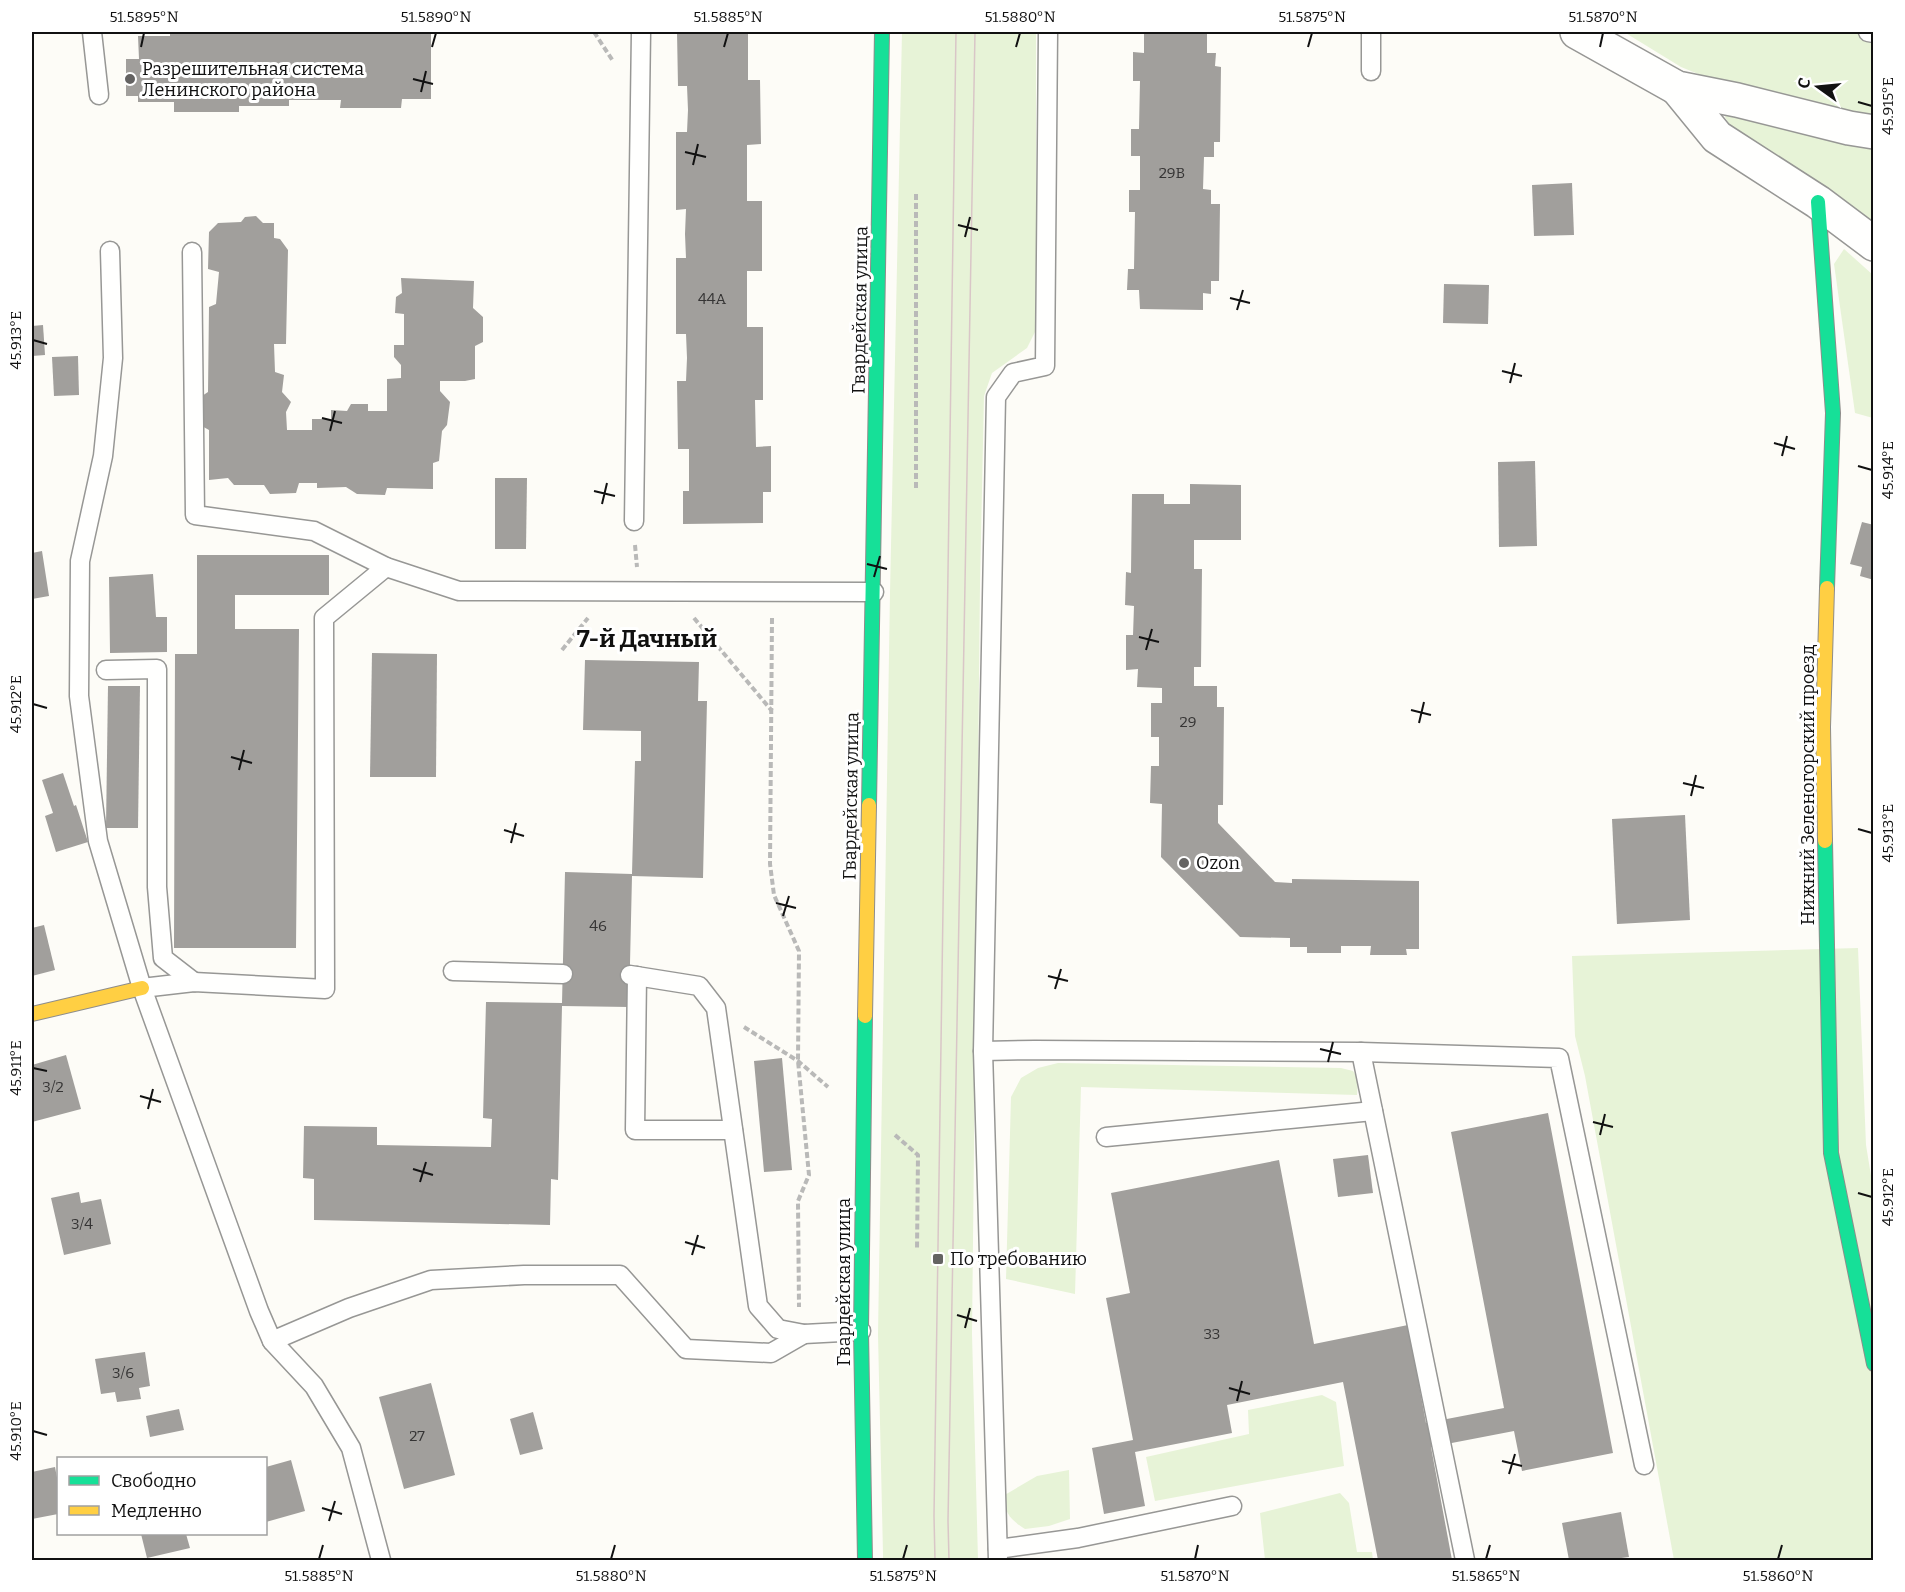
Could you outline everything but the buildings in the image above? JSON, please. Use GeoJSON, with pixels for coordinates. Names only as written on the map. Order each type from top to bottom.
{"type":"FeatureCollection","features":[{"type":"Feature","properties":{"kind":"street","name":"Гвардейская улица"},"geometry":{"type":"LineString","coordinates":[[865,1560],[861,1330],[862,1140],[874,592],[882,32]]}},
{"type":"Feature","properties":{"kind":"street"},"geometry":{"type":"LineString","coordinates":[[1577,32],[1677,88],[1874,132]]}},
{"type":"Feature","properties":{"kind":"street"},"geometry":{"type":"LineString","coordinates":[[1677,88],[1717,136],[1818,202],[1874,244]]}},
{"type":"Feature","properties":{"kind":"street","name":"Нижний Зеленогорский проезд"},"geometry":{"type":"LineString","coordinates":[[1818,202],[1833,413],[1823,727],[1831,1153],[1874,1364]]}},
{"type":"Feature","properties":{"kind":"street"},"geometry":{"type":"LineString","coordinates":[[32,1014],[142,988]]}},
{"type":"Feature","properties":{"kind":"lane"},"geometry":{"type":"LineString","coordinates":[[92,32],[99,95]]}},
{"type":"Feature","properties":{"kind":"lane"},"geometry":{"type":"LineString","coordinates":[[634,521],[641,32]]}},
{"type":"Feature","properties":{"kind":"lane"},"geometry":{"type":"LineString","coordinates":[[1048,32],[1045,366],[1013,373],[996,397],[983,1051],[998,1555],[1232,1506]]}},
{"type":"Feature","properties":{"kind":"lane"},"geometry":{"type":"LineString","coordinates":[[1371,32],[1371,71]]}},
{"type":"Feature","properties":{"kind":"lane"},"geometry":{"type":"LineString","coordinates":[[1868,32],[1874,33]]}},
{"type":"Feature","properties":{"kind":"lane"},"geometry":{"type":"LineString","coordinates":[[110,251],[113,358],[103,456],[80,561],[79,696],[98,841],[142,988],[259,1311],[272,1341],[314,1386],[351,1448],[381,1560]]}},
{"type":"Feature","properties":{"kind":"lane"},"geometry":{"type":"LineString","coordinates":[[192,252],[195,515],[314,531],[386,567],[459,591],[874,592]]}},
{"type":"Feature","properties":{"kind":"lane"},"geometry":{"type":"LineString","coordinates":[[142,988],[194,982],[325,989],[324,618],[386,567]]}},
{"type":"Feature","properties":{"kind":"lane"},"geometry":{"type":"LineString","coordinates":[[106,670],[157,669],[157,887],[163,958],[194,982]]}},
{"type":"Feature","properties":{"kind":"lane"},"geometry":{"type":"LineString","coordinates":[[453,971],[563,974]]}},
{"type":"Feature","properties":{"kind":"lane"},"geometry":{"type":"LineString","coordinates":[[733,1130],[635,1130],[634,975],[699,986],[716,1008],[758,1306],[778,1329],[804,1335],[861,1330]]}},
{"type":"Feature","properties":{"kind":"lane"},"geometry":{"type":"LineString","coordinates":[[983,1051],[1361,1052],[1559,1058],[1644,1465]]}},
{"type":"Feature","properties":{"kind":"lane"},"geometry":{"type":"LineString","coordinates":[[1361,1052],[1465,1560]]}},
{"type":"Feature","properties":{"kind":"lane"},"geometry":{"type":"LineString","coordinates":[[1106,1137],[1373,1111]]}},
{"type":"Feature","properties":{"kind":"lane"},"geometry":{"type":"LineString","coordinates":[[272,1341],[349,1308],[431,1280],[524,1275],[620,1275],[686,1349],[771,1353],[804,1335]]}},
{"type":"Feature","properties":{"kind":"path"},"geometry":{"type":"LineString","coordinates":[[916,184],[916,488]]}},
{"type":"Feature","properties":{"kind":"path"},"geometry":{"type":"LineString","coordinates":[[634,521],[639,592]]}},
{"type":"Feature","properties":{"kind":"path"},"geometry":{"type":"LineString","coordinates":[[672,592],[772,711]]}},
{"type":"Feature","properties":{"kind":"path"},"geometry":{"type":"LineString","coordinates":[[773,592],[770,864],[774,895],[799,951],[798,1061],[809,1175],[798,1201],[800,1314],[804,1335]]}},
{"type":"Feature","properties":{"kind":"green space"},"geometry":{"type":"Polygon","coordinates":[[[902,32],[1036,32],[1036,330],[1027,348],[992,373],[984,396],[972,1334],[978,1560],[883,1560],[878,1335],[902,32]]]}},
{"type":"Feature","properties":{"kind":"green space"},"geometry":{"type":"Polygon","coordinates":[[[1624,32],[1873,32],[1873,121],[1728,86],[1681,67],[1624,32]]]}},
{"type":"Feature","properties":{"kind":"green space"},"geometry":{"type":"Polygon","coordinates":[[[1729,106],[1873,143],[1873,229],[1735,135],[1725,117],[1729,106]]]}},
{"type":"Feature","properties":{"kind":"green space"},"geometry":{"type":"Polygon","coordinates":[[[1844,249],[1873,275],[1873,418],[1855,413],[1834,264],[1844,249]]]}},
{"type":"Feature","properties":{"kind":"green space"},"geometry":{"type":"Polygon","coordinates":[[[1858,948],[1866,1145],[1874,1194],[1873,1560],[1674,1560],[1585,1076],[1575,1036],[1572,956],[1858,948]]]}},
{"type":"Feature","properties":{"kind":"green space"},"geometry":{"type":"Polygon","coordinates":[[[1058,1063],[1341,1068],[1353,1071],[1358,1079],[1357,1095],[1081,1087],[1075,1294],[1006,1279],[1011,1097],[1021,1078],[1038,1068],[1058,1063]]]}},
{"type":"Feature","properties":{"kind":"green space"},"geometry":{"type":"Polygon","coordinates":[[[1322,1395],[1336,1402],[1344,1466],[1155,1501],[1146,1457],[1249,1434],[1248,1410],[1322,1395]]]}},
{"type":"Feature","properties":{"kind":"green space"},"geometry":{"type":"Polygon","coordinates":[[[1069,1470],[1070,1519],[1049,1526],[1025,1529],[1016,1523],[1005,1507],[1003,1496],[1037,1476],[1069,1470]]]}},
{"type":"Feature","properties":{"kind":"green space"},"geometry":{"type":"Polygon","coordinates":[[[1340,1493],[1349,1503],[1357,1552],[1372,1552],[1373,1560],[1265,1560],[1260,1513],[1340,1493]]]}},
{"type":"Feature","properties":{"kind":"tram line"},"geometry":{"type":"LineString","coordinates":[[935,1560],[956,32]]}},
{"type":"Feature","properties":{"kind":"tram line"},"geometry":{"type":"LineString","coordinates":[[949,1560],[975,32]]}},
{"type":"Feature","properties":{"kind":"traffic: fast"},"geometry":{"type":"LineString","coordinates":[[869,805],[882,32]]}},
{"type":"Feature","properties":{"kind":"traffic: fast"},"geometry":{"type":"LineString","coordinates":[[1818,202],[1833,413],[1827,588]]}},
{"type":"Feature","properties":{"kind":"traffic: fast"},"geometry":{"type":"LineString","coordinates":[[1825,841],[1831,1153],[1874,1364]]}},
{"type":"Feature","properties":{"kind":"traffic: fast"},"geometry":{"type":"LineString","coordinates":[[865,1016],[861,1331],[865,1560]]}},
{"type":"Feature","properties":{"kind":"traffic: slow"},"geometry":{"type":"LineString","coordinates":[[1825,841],[1823,727],[1827,588]]}},
{"type":"Feature","properties":{"kind":"traffic: slow"},"geometry":{"type":"LineString","coordinates":[[865,1016],[869,805]]}},
{"type":"Feature","properties":{"kind":"traffic: slow"},"geometry":{"type":"LineString","coordinates":[[32,1014],[142,988]]}},
{"type":"Feature","properties":{"kind":"place","name":"Разрешительная система Ленинского района"},"geometry":{"type":"Point","coordinates":[130,79]}},
{"type":"Feature","properties":{"kind":"place","name":"Ozon"},"geometry":{"type":"Point","coordinates":[1184,863]}},
{"type":"Feature","properties":{"kind":"place","name":"По требованию"},"geometry":{"type":"Point","coordinates":[938,1259]}},
{"type":"Feature","properties":{"kind":"district","name":"7-й Дачный"},"geometry":{"type":"Point","coordinates":[647,639]}}]}
